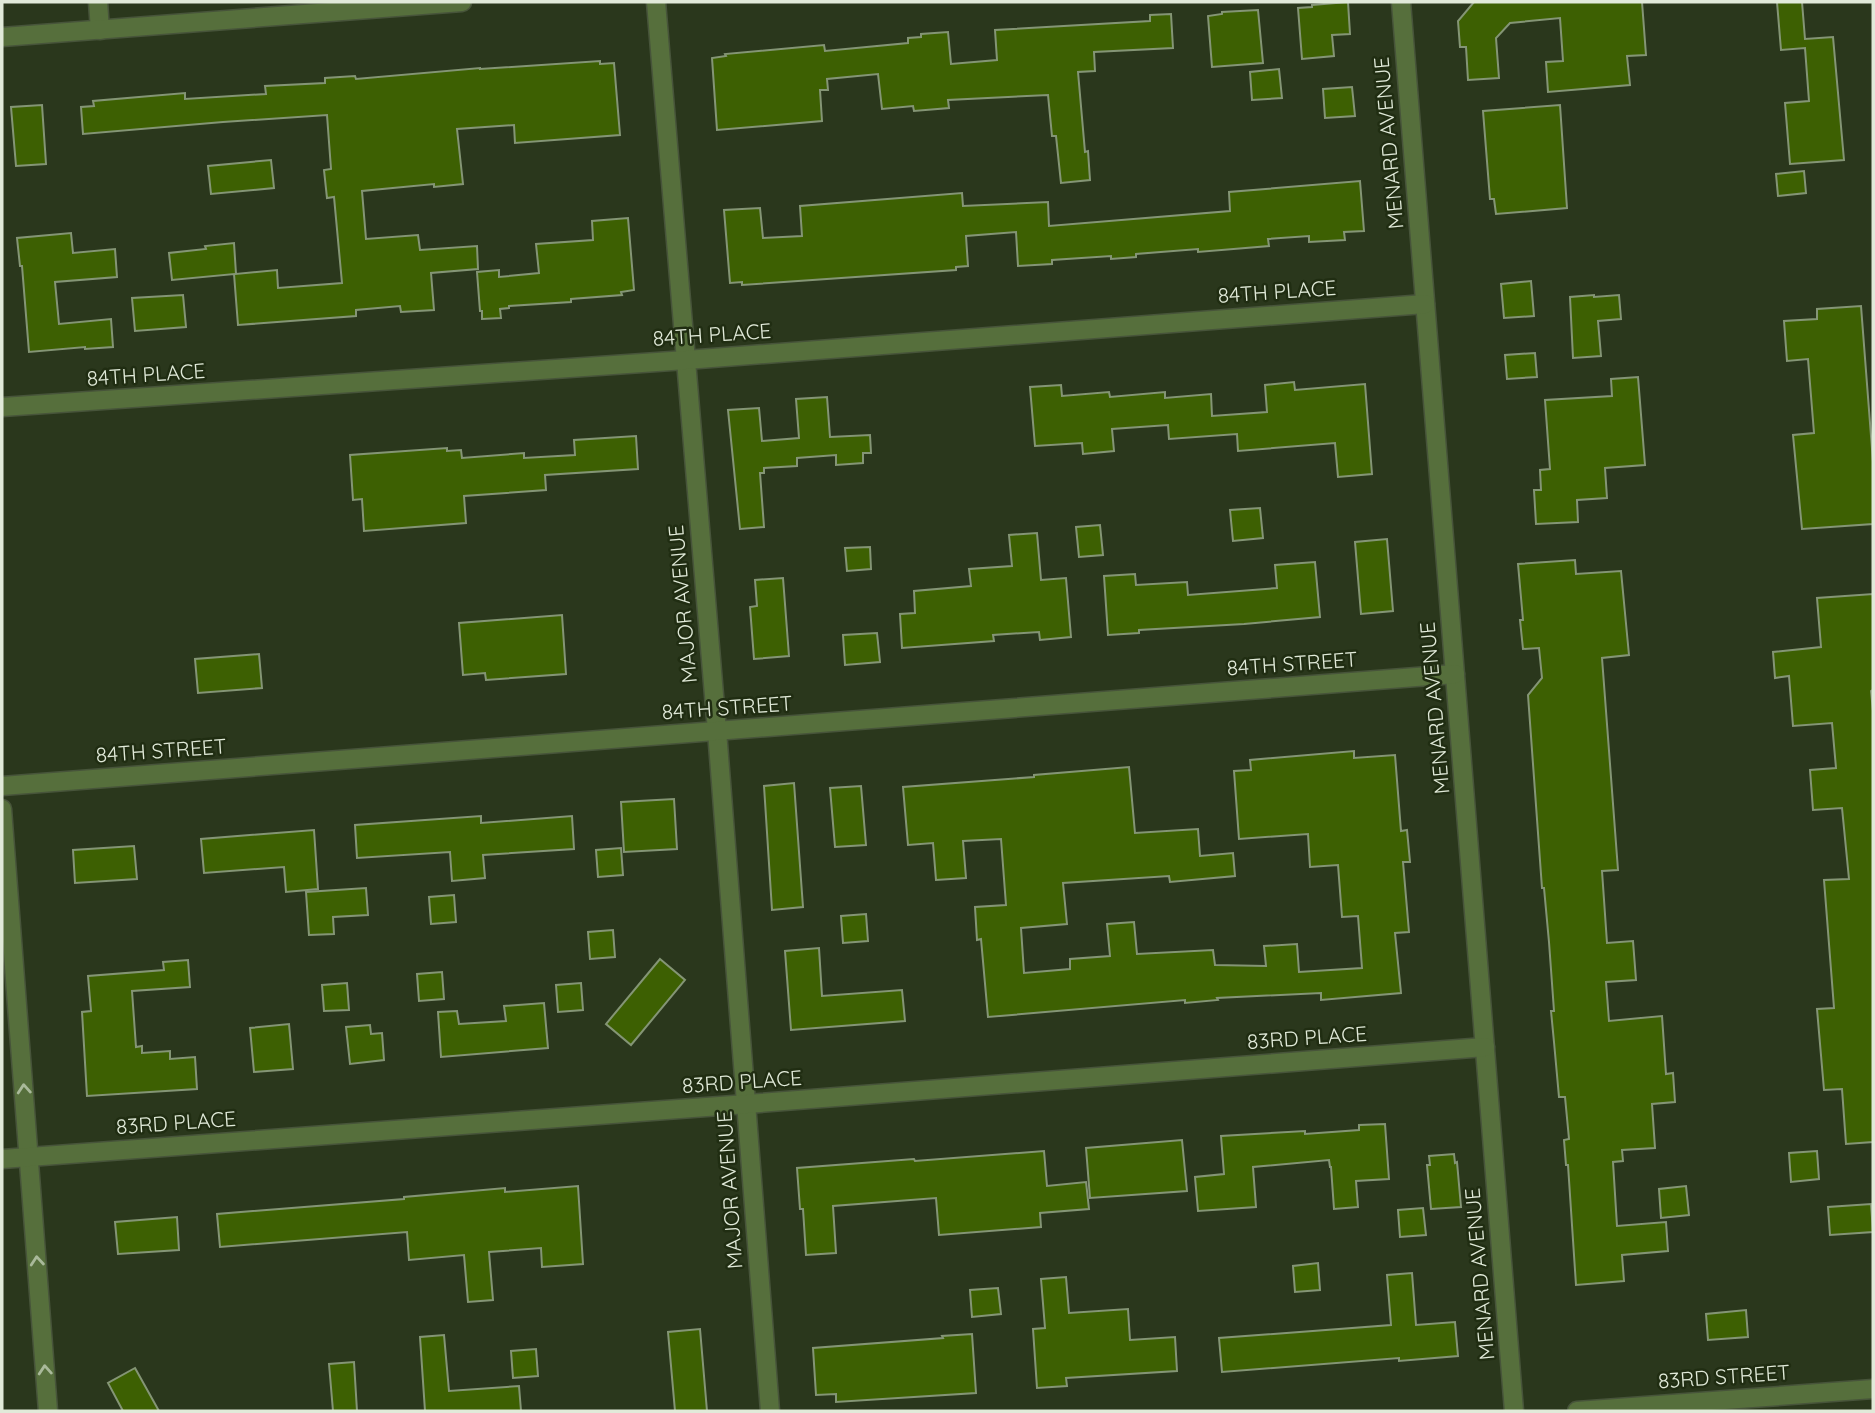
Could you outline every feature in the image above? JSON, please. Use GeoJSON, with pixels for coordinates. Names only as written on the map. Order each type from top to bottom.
{"type":"FeatureCollection","features":[{"type":"Feature","properties":{"kind":"street"},"geometry":{"type":"LineString","coordinates":[[98,2],[100,30]]}},
{"type":"Feature","properties":{"kind":"street"},"geometry":{"type":"LineString","coordinates":[[2,37],[100,30],[286,9],[462,2]]}},
{"type":"Feature","properties":{"kind":"street","name":"MAJOR AVENUE"},"geometry":{"type":"LineString","coordinates":[[656,2],[770,1411]]}},
{"type":"Feature","properties":{"kind":"street","name":"MENARD AVENUE"},"geometry":{"type":"LineString","coordinates":[[1401,2],[1514,1411]]}},
{"type":"Feature","properties":{"kind":"street","name":"84TH PLACE"},"geometry":{"type":"LineString","coordinates":[[2,407],[686,360],[1425,304]]}},
{"type":"Feature","properties":{"kind":"street","name":"84TH STREET"},"geometry":{"type":"LineString","coordinates":[[2,786],[1455,674]]}},
{"type":"Feature","properties":{"kind":"street"},"geometry":{"type":"LineString","coordinates":[[2,809],[48,1411]]}},
{"type":"Feature","properties":{"kind":"street","name":"83RD PLACE"},"geometry":{"type":"LineString","coordinates":[[2,1159],[1485,1047]]}},
{"type":"Feature","properties":{"kind":"street","name":"83RD STREET"},"geometry":{"type":"LineString","coordinates":[[1577,1411],[1873,1389]]}},
{"type":"Feature","properties":{"kind":"building"},"geometry":{"type":"Polygon","coordinates":[[[1348,2],[1350,34],[1332,35],[1334,56],[1302,59],[1298,8],[1348,2]]]}},
{"type":"Feature","properties":{"kind":"building"},"geometry":{"type":"Polygon","coordinates":[[[1474,2],[1642,2],[1646,55],[1627,56],[1630,85],[1548,92],[1546,62],[1563,61],[1560,18],[1510,23],[1496,38],[1499,78],[1468,80],[1466,47],[1460,47],[1458,21],[1474,2]]]}},
{"type":"Feature","properties":{"kind":"building"},"geometry":{"type":"Polygon","coordinates":[[[1777,2],[1802,2],[1805,39],[1833,37],[1844,160],[1790,164],[1785,103],[1809,101],[1805,48],[1781,50],[1777,2]]]}},
{"type":"Feature","properties":{"kind":"building"},"geometry":{"type":"Polygon","coordinates":[[[1258,10],[1263,63],[1212,67],[1208,16],[1222,12],[1258,10]]]}},
{"type":"Feature","properties":{"kind":"building"},"geometry":{"type":"Polygon","coordinates":[[[1171,14],[1173,48],[1094,52],[1095,71],[1078,72],[1090,180],[1061,183],[1048,95],[948,100],[949,108],[914,111],[913,106],[882,109],[878,74],[827,79],[828,90],[820,90],[822,121],[717,130],[712,58],[726,56],[725,54],[824,45],[825,51],[908,43],[908,38],[921,37],[921,34],[948,32],[951,64],[997,60],[995,30],[1150,21],[1150,15],[1171,14]]]}},
{"type":"Feature","properties":{"kind":"building"},"geometry":{"type":"Polygon","coordinates":[[[600,61],[600,64],[614,63],[620,135],[515,143],[514,125],[457,129],[463,184],[362,191],[366,239],[418,235],[420,250],[477,246],[478,269],[431,273],[434,310],[401,312],[400,306],[356,310],[356,316],[238,325],[234,274],[172,280],[169,253],[234,243],[236,274],[277,270],[278,288],[342,283],[334,197],[327,198],[324,170],[331,169],[327,115],[83,134],[81,107],[94,106],[93,101],[185,93],[185,99],[266,94],[265,86],[325,83],[325,78],[355,76],[356,79],[600,61]]]}},
{"type":"Feature","properties":{"kind":"building"},"geometry":{"type":"Polygon","coordinates":[[[1279,69],[1282,98],[1252,100],[1250,72],[1279,69]]]}},
{"type":"Feature","properties":{"kind":"building"},"geometry":{"type":"Polygon","coordinates":[[[1352,87],[1355,116],[1325,118],[1323,89],[1352,87]]]}},
{"type":"Feature","properties":{"kind":"building"},"geometry":{"type":"Polygon","coordinates":[[[42,105],[46,164],[16,166],[11,107],[42,105]]]}},
{"type":"Feature","properties":{"kind":"building"},"geometry":{"type":"Polygon","coordinates":[[[1560,105],[1567,208],[1496,214],[1494,199],[1490,199],[1483,111],[1560,105]]]}},
{"type":"Feature","properties":{"kind":"building"},"geometry":{"type":"Polygon","coordinates":[[[271,160],[274,188],[211,194],[208,166],[271,160]]]}},
{"type":"Feature","properties":{"kind":"building"},"geometry":{"type":"Polygon","coordinates":[[[1804,171],[1806,193],[1778,196],[1776,174],[1804,171]]]}},
{"type":"Feature","properties":{"kind":"building"},"geometry":{"type":"Polygon","coordinates":[[[1360,181],[1364,231],[1344,232],[1345,240],[1309,242],[1309,236],[1268,239],[1269,246],[1136,254],[1136,257],[1111,259],[1111,256],[1052,260],[1052,264],[1018,266],[1016,232],[966,236],[968,266],[956,267],[956,270],[742,285],[742,282],[730,283],[724,210],[760,208],[763,238],[802,236],[800,206],[962,193],[963,206],[1048,202],[1049,226],[1230,211],[1229,192],[1360,181]]]}},
{"type":"Feature","properties":{"kind":"building"},"geometry":{"type":"Polygon","coordinates":[[[628,218],[634,290],[621,292],[622,295],[571,299],[571,302],[509,306],[500,309],[501,318],[482,319],[477,272],[499,270],[499,277],[539,273],[536,244],[593,240],[592,221],[628,218]]]}},
{"type":"Feature","properties":{"kind":"building"},"geometry":{"type":"Polygon","coordinates":[[[71,233],[73,253],[115,249],[117,277],[55,282],[59,324],[111,319],[113,347],[29,352],[17,238],[71,233]]]}},
{"type":"Feature","properties":{"kind":"building"},"geometry":{"type":"Polygon","coordinates":[[[1531,281],[1534,316],[1504,318],[1501,284],[1531,281]]]}},
{"type":"Feature","properties":{"kind":"building"},"geometry":{"type":"Polygon","coordinates":[[[183,295],[186,327],[135,331],[132,298],[183,295]]]}},
{"type":"Feature","properties":{"kind":"building"},"geometry":{"type":"Polygon","coordinates":[[[1619,295],[1621,319],[1598,321],[1601,356],[1573,358],[1570,297],[1619,295]]]}},
{"type":"Feature","properties":{"kind":"building"},"geometry":{"type":"Polygon","coordinates":[[[1861,306],[1873,462],[1873,524],[1802,529],[1793,435],[1814,433],[1808,359],[1787,361],[1784,321],[1817,319],[1817,309],[1861,306]]]}},
{"type":"Feature","properties":{"kind":"building"},"geometry":{"type":"Polygon","coordinates":[[[1535,353],[1537,377],[1507,379],[1505,355],[1535,353]]]}},
{"type":"Feature","properties":{"kind":"building"},"geometry":{"type":"Polygon","coordinates":[[[1638,377],[1645,465],[1605,468],[1607,498],[1577,500],[1578,522],[1536,524],[1534,490],[1541,490],[1540,470],[1550,469],[1545,400],[1612,396],[1611,379],[1638,377]]]}},
{"type":"Feature","properties":{"kind":"building"},"geometry":{"type":"Polygon","coordinates":[[[1294,382],[1295,390],[1365,384],[1372,474],[1338,477],[1335,443],[1238,451],[1237,434],[1169,439],[1168,425],[1112,429],[1114,451],[1083,454],[1082,443],[1035,446],[1030,387],[1061,385],[1062,396],[1109,392],[1110,397],[1165,392],[1165,398],[1211,394],[1212,416],[1267,412],[1265,385],[1294,382]]]}},
{"type":"Feature","properties":{"kind":"building"},"geometry":{"type":"Polygon","coordinates":[[[827,397],[830,437],[870,435],[871,453],[863,453],[863,463],[836,465],[836,455],[797,458],[797,466],[764,468],[764,473],[760,473],[764,527],[740,529],[728,410],[759,408],[762,441],[799,438],[796,399],[827,397]]]}},
{"type":"Feature","properties":{"kind":"building"},"geometry":{"type":"Polygon","coordinates":[[[636,436],[638,469],[545,475],[546,490],[464,496],[466,523],[364,531],[362,499],[353,500],[350,455],[447,448],[447,451],[461,450],[462,458],[524,453],[524,458],[575,455],[574,440],[636,436]]]}},
{"type":"Feature","properties":{"kind":"building"},"geometry":{"type":"Polygon","coordinates":[[[1260,508],[1263,538],[1233,541],[1230,510],[1260,508]]]}},
{"type":"Feature","properties":{"kind":"building"},"geometry":{"type":"Polygon","coordinates":[[[1100,525],[1103,555],[1079,557],[1076,527],[1100,525]]]}},
{"type":"Feature","properties":{"kind":"building"},"geometry":{"type":"Polygon","coordinates":[[[1037,533],[1041,580],[1066,578],[1071,637],[1040,640],[1039,632],[993,635],[994,641],[902,648],[900,614],[915,613],[914,591],[971,586],[969,569],[1012,566],[1009,535],[1037,533]]]}},
{"type":"Feature","properties":{"kind":"building"},"geometry":{"type":"Polygon","coordinates":[[[1387,539],[1393,611],[1361,614],[1355,542],[1387,539]]]}},
{"type":"Feature","properties":{"kind":"building"},"geometry":{"type":"Polygon","coordinates":[[[870,547],[871,569],[847,571],[845,548],[870,547]]]}},
{"type":"Feature","properties":{"kind":"building"},"geometry":{"type":"Polygon","coordinates":[[[1575,560],[1576,574],[1621,571],[1629,655],[1602,658],[1618,870],[1602,871],[1607,943],[1633,941],[1636,980],[1606,982],[1609,1021],[1662,1016],[1666,1074],[1673,1073],[1675,1102],[1652,1104],[1655,1148],[1622,1150],[1623,1161],[1613,1162],[1617,1226],[1666,1222],[1668,1251],[1622,1255],[1624,1281],[1576,1285],[1564,1140],[1569,1139],[1565,1097],[1559,1097],[1551,1011],[1554,1011],[1549,942],[1542,888],[1528,695],[1542,678],[1539,648],[1523,649],[1518,564],[1575,560]]]}},
{"type":"Feature","properties":{"kind":"building"},"geometry":{"type":"Polygon","coordinates":[[[1315,562],[1320,617],[1139,630],[1139,633],[1108,635],[1104,576],[1135,574],[1136,585],[1187,582],[1188,595],[1277,588],[1275,565],[1315,562]]]}},
{"type":"Feature","properties":{"kind":"building"},"geometry":{"type":"Polygon","coordinates":[[[783,578],[789,656],[754,659],[750,607],[757,606],[755,580],[783,578]]]}},
{"type":"Feature","properties":{"kind":"building"},"geometry":{"type":"Polygon","coordinates":[[[1873,594],[1873,1142],[1846,1144],[1842,1089],[1824,1090],[1817,1009],[1834,1008],[1824,880],[1849,879],[1842,808],[1813,810],[1810,770],[1836,768],[1832,723],[1793,726],[1789,676],[1775,678],[1773,652],[1821,647],[1817,598],[1873,594]]]}},
{"type":"Feature","properties":{"kind":"building"},"geometry":{"type":"Polygon","coordinates":[[[562,615],[566,674],[486,680],[485,673],[463,675],[459,623],[562,615]]]}},
{"type":"Feature","properties":{"kind":"building"},"geometry":{"type":"Polygon","coordinates":[[[877,633],[880,662],[845,665],[843,635],[877,633]]]}},
{"type":"Feature","properties":{"kind":"building"},"geometry":{"type":"Polygon","coordinates":[[[259,654],[262,688],[198,693],[195,659],[259,654]]]}},
{"type":"Feature","properties":{"kind":"building"},"geometry":{"type":"Polygon","coordinates":[[[1354,751],[1354,758],[1395,755],[1401,831],[1407,830],[1410,862],[1403,862],[1409,932],[1395,933],[1401,993],[1321,1000],[1321,993],[1217,998],[1218,1000],[1185,1003],[1185,1000],[988,1017],[981,939],[977,940],[975,907],[1006,905],[1001,839],[963,841],[966,878],[936,880],[933,843],[908,845],[903,787],[1129,767],[1135,833],[1198,829],[1200,856],[1233,853],[1235,876],[1170,882],[1169,876],[1063,883],[1067,924],[1021,928],[1024,973],[1070,969],[1070,959],[1110,956],[1107,924],[1134,922],[1137,954],[1213,950],[1215,965],[1266,966],[1264,946],[1297,944],[1299,972],[1362,968],[1358,916],[1342,917],[1338,865],[1310,867],[1308,834],[1239,839],[1234,771],[1251,770],[1250,760],[1354,751]]]}},
{"type":"Feature","properties":{"kind":"building"},"geometry":{"type":"Polygon","coordinates":[[[794,783],[803,907],[772,910],[764,786],[794,783]]]}},
{"type":"Feature","properties":{"kind":"building"},"geometry":{"type":"Polygon","coordinates":[[[861,786],[866,845],[835,847],[830,788],[861,786]]]}},
{"type":"Feature","properties":{"kind":"building"},"geometry":{"type":"Polygon","coordinates":[[[674,799],[677,849],[624,852],[621,802],[674,799]]]}},
{"type":"Feature","properties":{"kind":"building"},"geometry":{"type":"Polygon","coordinates":[[[481,816],[481,823],[572,816],[574,849],[483,855],[485,878],[452,881],[450,852],[357,858],[355,825],[481,816]]]}},
{"type":"Feature","properties":{"kind":"building"},"geometry":{"type":"Polygon","coordinates":[[[314,830],[318,889],[286,892],[284,867],[204,873],[201,839],[314,830]]]}},
{"type":"Feature","properties":{"kind":"building"},"geometry":{"type":"Polygon","coordinates":[[[134,846],[137,879],[75,883],[73,850],[134,846]]]}},
{"type":"Feature","properties":{"kind":"building"},"geometry":{"type":"Polygon","coordinates":[[[621,848],[623,875],[598,877],[596,850],[621,848]]]}},
{"type":"Feature","properties":{"kind":"building"},"geometry":{"type":"Polygon","coordinates":[[[366,888],[368,915],[333,917],[334,934],[309,935],[306,892],[366,888]]]}},
{"type":"Feature","properties":{"kind":"building"},"geometry":{"type":"Polygon","coordinates":[[[454,895],[456,922],[431,924],[429,897],[454,895]]]}},
{"type":"Feature","properties":{"kind":"building"},"geometry":{"type":"Polygon","coordinates":[[[866,914],[868,941],[843,943],[841,916],[866,914]]]}},
{"type":"Feature","properties":{"kind":"building"},"geometry":{"type":"Polygon","coordinates":[[[613,930],[615,957],[590,959],[588,932],[613,930]]]}},
{"type":"Feature","properties":{"kind":"building"},"geometry":{"type":"Polygon","coordinates":[[[819,948],[822,996],[902,990],[905,1021],[791,1030],[785,951],[819,948]]]}},
{"type":"Feature","properties":{"kind":"building"},"geometry":{"type":"Polygon","coordinates":[[[660,959],[685,980],[631,1045],[606,1024],[660,959]]]}},
{"type":"Feature","properties":{"kind":"building"},"geometry":{"type":"Polygon","coordinates":[[[188,960],[190,987],[132,991],[136,1047],[142,1046],[142,1053],[170,1051],[170,1059],[195,1057],[197,1089],[87,1096],[82,1012],[91,1011],[88,976],[164,970],[163,962],[188,960]]]}},
{"type":"Feature","properties":{"kind":"building"},"geometry":{"type":"Polygon","coordinates":[[[442,972],[444,999],[419,1001],[417,974],[442,972]]]}},
{"type":"Feature","properties":{"kind":"building"},"geometry":{"type":"Polygon","coordinates":[[[347,983],[349,1010],[324,1011],[322,985],[347,983]]]}},
{"type":"Feature","properties":{"kind":"building"},"geometry":{"type":"Polygon","coordinates":[[[581,983],[583,1010],[558,1012],[556,985],[581,983]]]}},
{"type":"Feature","properties":{"kind":"building"},"geometry":{"type":"Polygon","coordinates":[[[544,1003],[548,1048],[441,1057],[438,1012],[457,1011],[459,1024],[506,1021],[504,1006],[544,1003]]]}},
{"type":"Feature","properties":{"kind":"building"},"geometry":{"type":"Polygon","coordinates":[[[289,1024],[293,1069],[254,1072],[250,1028],[289,1024]]]}},
{"type":"Feature","properties":{"kind":"building"},"geometry":{"type":"Polygon","coordinates":[[[370,1025],[371,1034],[382,1033],[384,1060],[350,1064],[346,1027],[370,1025]]]}},
{"type":"Feature","properties":{"kind":"building"},"geometry":{"type":"Polygon","coordinates":[[[1385,1124],[1389,1179],[1356,1181],[1358,1207],[1334,1209],[1329,1160],[1253,1167],[1256,1207],[1198,1211],[1195,1177],[1224,1174],[1221,1136],[1305,1131],[1305,1134],[1359,1130],[1359,1125],[1385,1124]]]}},
{"type":"Feature","properties":{"kind":"building"},"geometry":{"type":"Polygon","coordinates":[[[1182,1140],[1187,1191],[1090,1198],[1086,1148],[1182,1140]]]}},
{"type":"Feature","properties":{"kind":"building"},"geometry":{"type":"Polygon","coordinates":[[[1044,1151],[1047,1186],[1086,1182],[1089,1209],[1040,1213],[1041,1227],[939,1235],[936,1198],[833,1206],[836,1253],[806,1255],[797,1168],[1044,1151]]]}},
{"type":"Feature","properties":{"kind":"building"},"geometry":{"type":"Polygon","coordinates":[[[1817,1151],[1819,1179],[1791,1182],[1789,1153],[1817,1151]]]}},
{"type":"Feature","properties":{"kind":"building"},"geometry":{"type":"Polygon","coordinates":[[[1454,1154],[1461,1207],[1431,1209],[1427,1165],[1430,1165],[1429,1156],[1454,1154]]]}},
{"type":"Feature","properties":{"kind":"building"},"geometry":{"type":"Polygon","coordinates":[[[578,1186],[583,1264],[542,1267],[541,1248],[489,1252],[493,1300],[468,1302],[464,1255],[409,1260],[407,1232],[220,1247],[217,1214],[505,1188],[505,1192],[578,1186]]]}},
{"type":"Feature","properties":{"kind":"building"},"geometry":{"type":"Polygon","coordinates":[[[1686,1186],[1689,1215],[1661,1218],[1659,1189],[1686,1186]]]}},
{"type":"Feature","properties":{"kind":"building"},"geometry":{"type":"Polygon","coordinates":[[[1871,1204],[1873,1232],[1830,1235],[1828,1207],[1871,1204]]]}},
{"type":"Feature","properties":{"kind":"building"},"geometry":{"type":"Polygon","coordinates":[[[1423,1208],[1426,1235],[1400,1237],[1398,1210],[1423,1208]]]}},
{"type":"Feature","properties":{"kind":"building"},"geometry":{"type":"Polygon","coordinates":[[[177,1217],[179,1250],[118,1254],[115,1222],[177,1217]]]}},
{"type":"Feature","properties":{"kind":"building"},"geometry":{"type":"Polygon","coordinates":[[[1318,1263],[1320,1290],[1295,1292],[1293,1266],[1318,1263]]]}},
{"type":"Feature","properties":{"kind":"building"},"geometry":{"type":"Polygon","coordinates":[[[1412,1273],[1416,1325],[1455,1322],[1458,1356],[1222,1372],[1219,1338],[1391,1325],[1387,1275],[1412,1273]]]}},
{"type":"Feature","properties":{"kind":"building"},"geometry":{"type":"Polygon","coordinates":[[[1066,1277],[1069,1313],[1128,1309],[1130,1340],[1175,1337],[1177,1371],[1066,1378],[1067,1386],[1037,1388],[1033,1329],[1045,1328],[1041,1279],[1066,1277]]]}},
{"type":"Feature","properties":{"kind":"building"},"geometry":{"type":"Polygon","coordinates":[[[998,1288],[1001,1314],[972,1317],[970,1290],[998,1288]]]}},
{"type":"Feature","properties":{"kind":"building"},"geometry":{"type":"Polygon","coordinates":[[[1746,1310],[1748,1337],[1708,1340],[1706,1314],[1746,1310]]]}},
{"type":"Feature","properties":{"kind":"building"},"geometry":{"type":"Polygon","coordinates":[[[700,1329],[707,1411],[675,1411],[668,1332],[700,1329]]]}},
{"type":"Feature","properties":{"kind":"building"},"geometry":{"type":"Polygon","coordinates":[[[972,1334],[976,1393],[836,1402],[836,1394],[816,1395],[813,1348],[972,1334]]]}},
{"type":"Feature","properties":{"kind":"building"},"geometry":{"type":"Polygon","coordinates":[[[444,1335],[449,1391],[519,1386],[521,1411],[425,1411],[420,1337],[444,1335]]]}},
{"type":"Feature","properties":{"kind":"building"},"geometry":{"type":"Polygon","coordinates":[[[536,1349],[538,1376],[513,1378],[511,1351],[536,1349]]]}},
{"type":"Feature","properties":{"kind":"building"},"geometry":{"type":"Polygon","coordinates":[[[354,1362],[357,1411],[333,1411],[329,1364],[354,1362]]]}},
{"type":"Feature","properties":{"kind":"building"},"geometry":{"type":"Polygon","coordinates":[[[135,1368],[159,1411],[123,1411],[108,1383],[135,1368]]]}}]}
